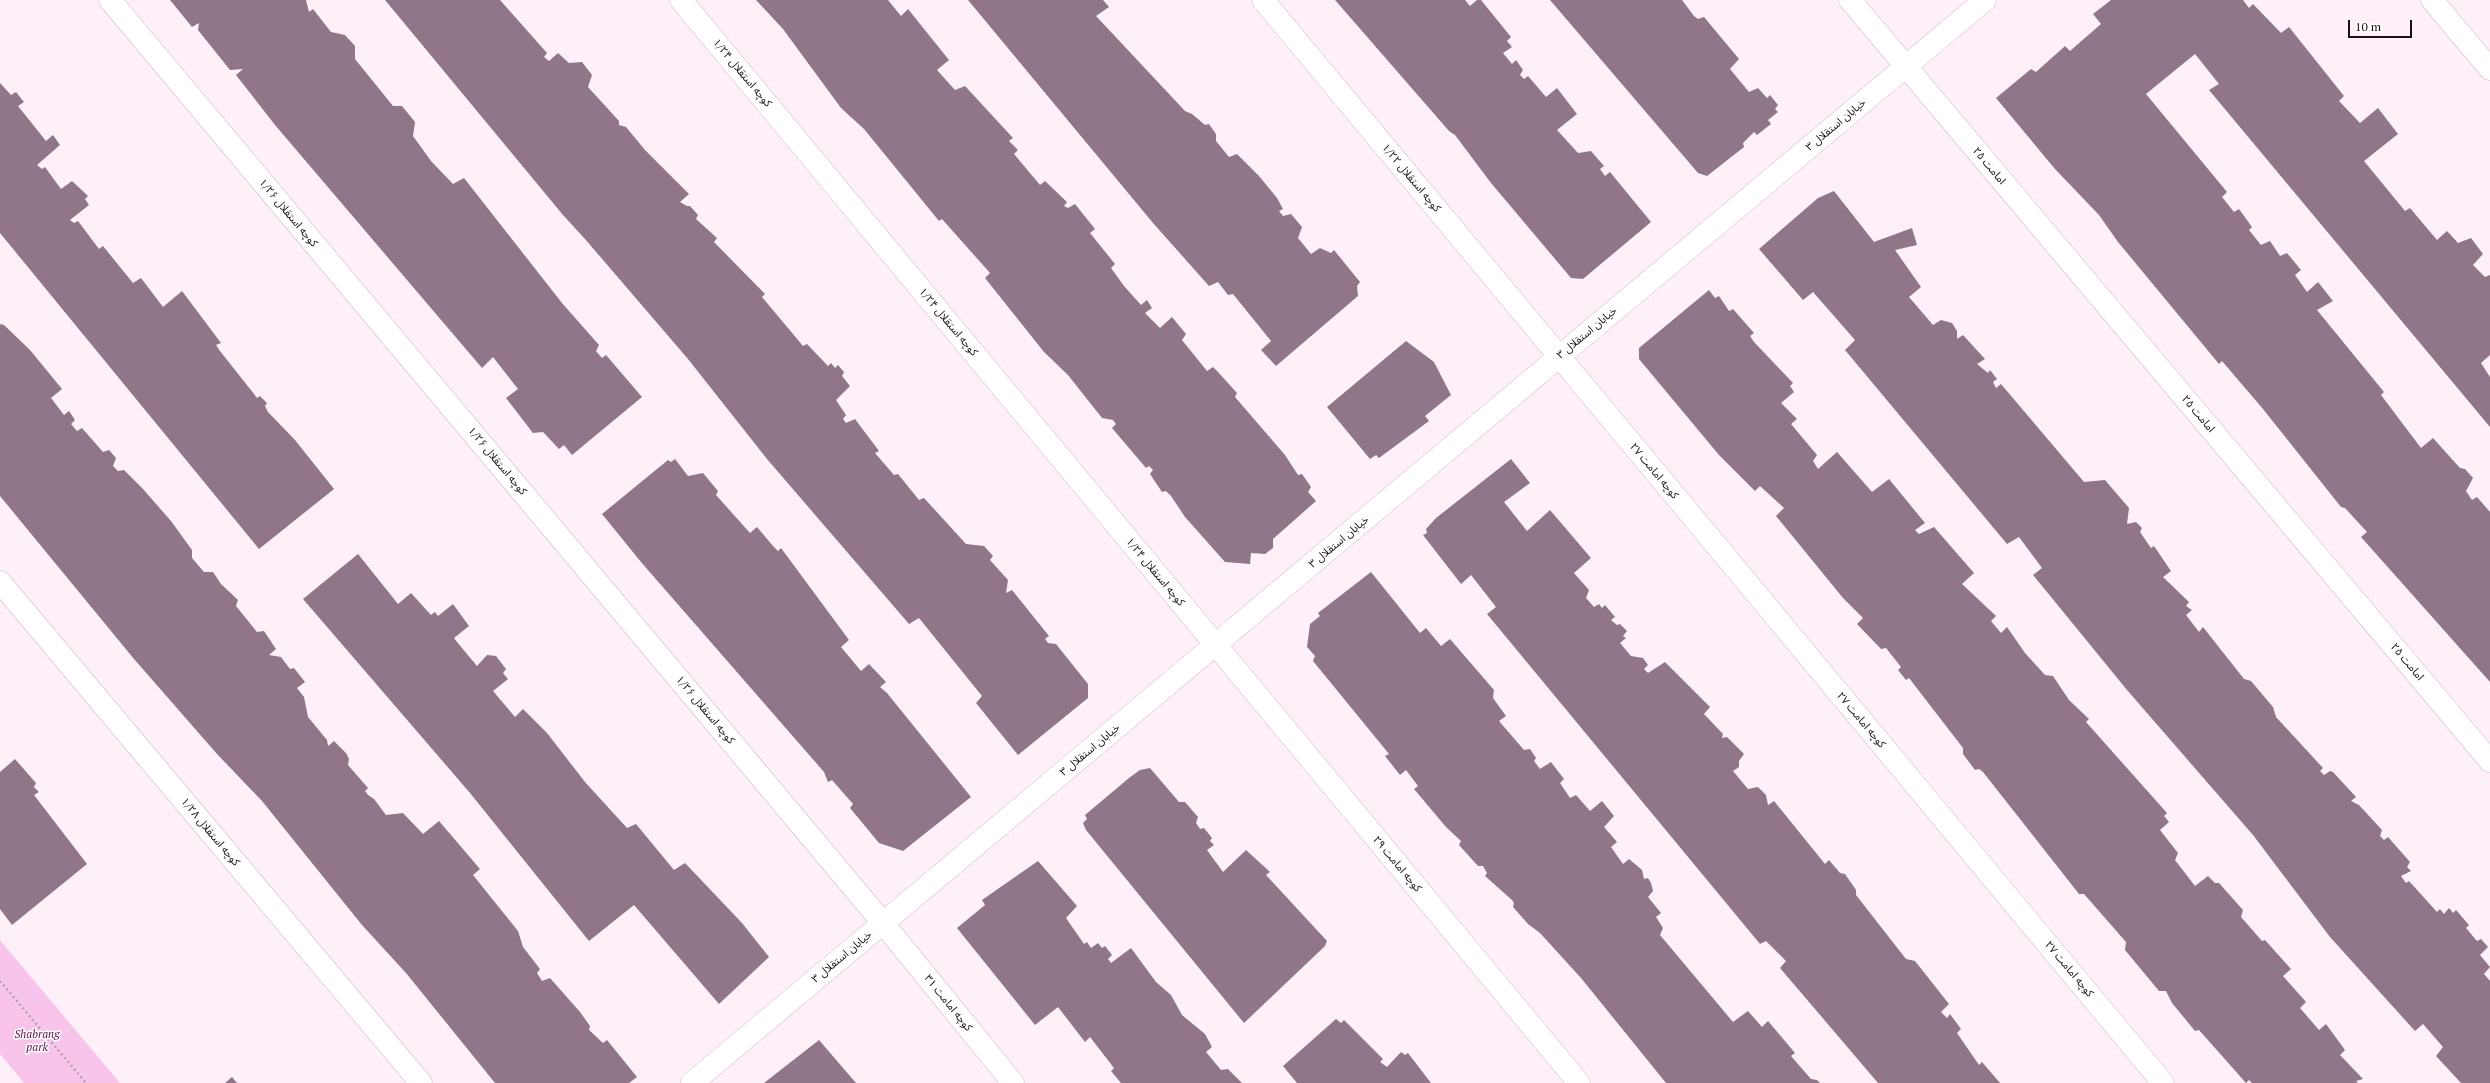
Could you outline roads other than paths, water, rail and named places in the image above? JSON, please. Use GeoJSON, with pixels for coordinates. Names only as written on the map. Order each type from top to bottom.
{"type":"FeatureCollection","features":[{"type":"Feature","properties":{"kind":"street","name":"کوچه استقلال ۱/۲۶"},"geometry":{"type":"LineString","coordinates":[[110,0],[883,923]]}},
{"type":"Feature","properties":{"kind":"street","name":"کوچه استقلال ۱/۲۴"},"geometry":{"type":"LineString","coordinates":[[681,0],[1216,645]]}},
{"type":"Feature","properties":{"kind":"street","name":"کوچه استقلال ۱/۲۲"},"geometry":{"type":"LineString","coordinates":[[1263,0],[1559,357]]}},
{"type":"Feature","properties":{"kind":"street","name":"امامت ۲۵"},"geometry":{"type":"LineString","coordinates":[[1850,0],[2490,761]]}},
{"type":"Feature","properties":{"kind":"street","name":"خیابان استقلال ۳"},"geometry":{"type":"LineString","coordinates":[[692,1083],[1985,0]]}},
{"type":"Feature","properties":{"kind":"street"},"geometry":{"type":"LineString","coordinates":[[2432,0],[2490,69]]}},
{"type":"Feature","properties":{"kind":"street","name":"کوچه امامت ۲۷"},"geometry":{"type":"LineString","coordinates":[[1559,357],[2163,1083]]}},
{"type":"Feature","properties":{"kind":"street","name":"کوچه استقلال ۱/۲۸"},"geometry":{"type":"LineString","coordinates":[[0,582],[421,1083]]}},
{"type":"Feature","properties":{"kind":"street","name":"کوچه امامت ۲۹"},"geometry":{"type":"LineString","coordinates":[[1216,645],[1579,1083]]}},
{"type":"Feature","properties":{"kind":"street","name":"کوچه امامت ۳۱"},"geometry":{"type":"LineString","coordinates":[[883,923],[1013,1083]]}},
{"type":"Feature","properties":{"kind":"park label","name":"Shabrang park"},"geometry":{"type":"Point","coordinates":[37,1041]}}]}
